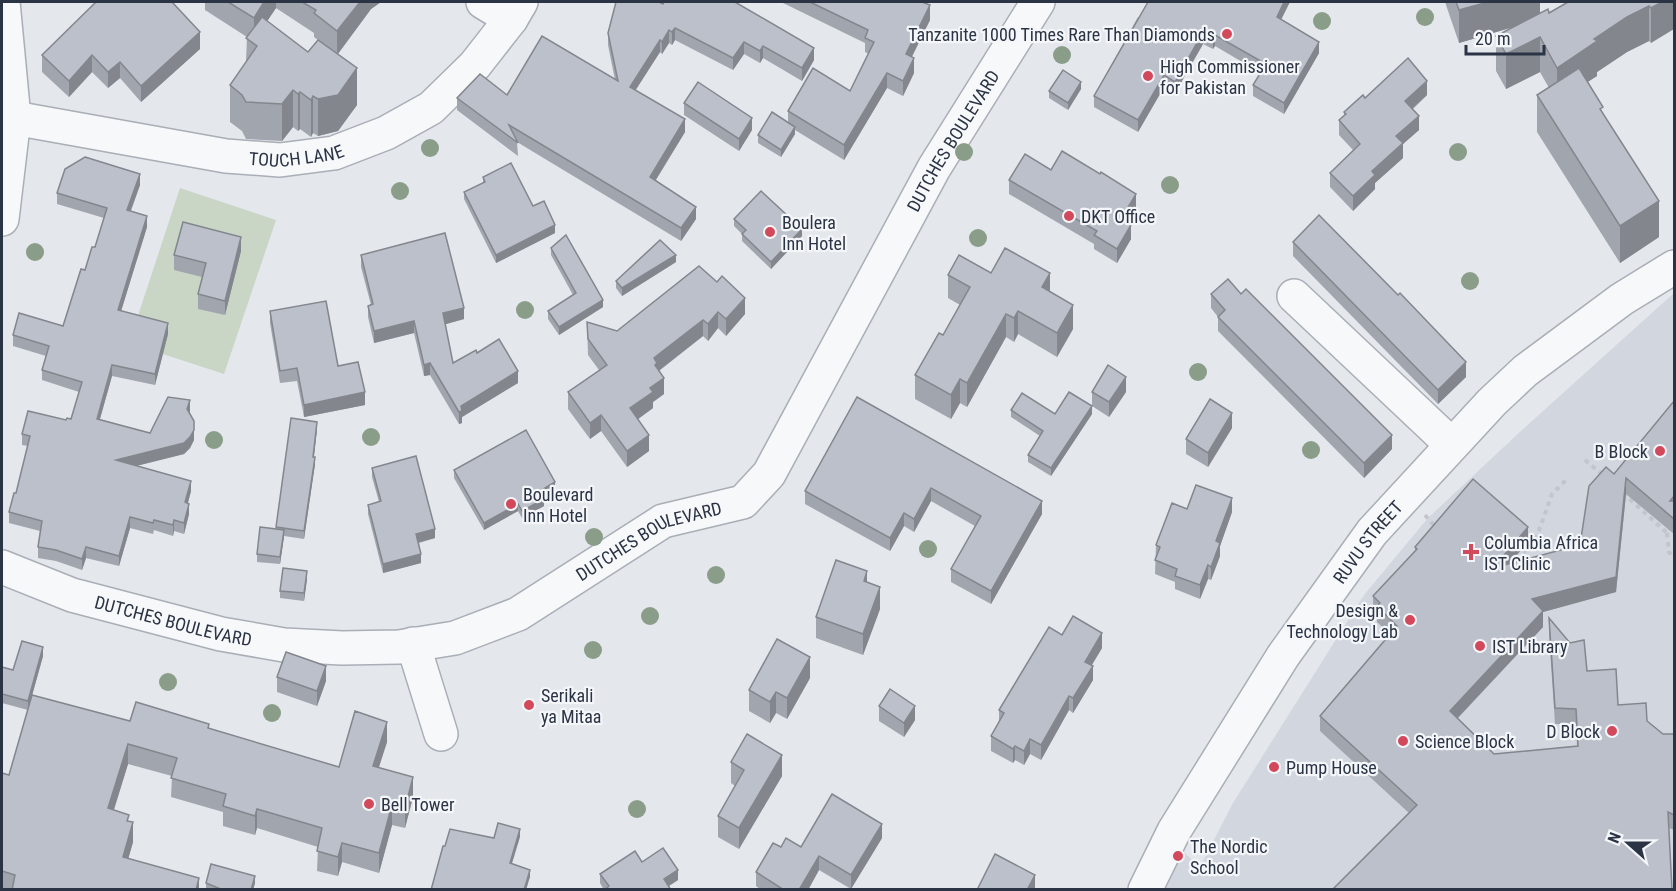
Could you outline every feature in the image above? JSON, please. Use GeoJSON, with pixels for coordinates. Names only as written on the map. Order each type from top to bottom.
{"type":"FeatureCollection","features":[{"type":"Feature","properties":{"kind":"street"},"geometry":{"type":"LineString","coordinates":[[2,219],[14,118],[3,2]]}},
{"type":"Feature","properties":{"kind":"street"},"geometry":{"type":"LineString","coordinates":[[483,2],[516,10]]}},
{"type":"Feature","properties":{"kind":"street","name":"DUTCHES BOULEVARD"},"geometry":{"type":"LineString","coordinates":[[2,567],[72,595],[221,634],[284,645],[342,648],[399,647],[455,638],[518,614],[663,521],[743,502],[769,474],[934,168],[1030,4]]}},
{"type":"Feature","properties":{"kind":"street","name":"TOUCH LANE"},"geometry":{"type":"LineString","coordinates":[[14,118],[226,156],[280,160],[334,153],[386,133],[431,108],[475,65],[516,10]]}},
{"type":"Feature","properties":{"kind":"street","name":"RUVU STREET"},"geometry":{"type":"LineString","coordinates":[[1145,890],[1174,831],[1283,656],[1372,532],[1492,402],[1525,371],[1622,299],[1674,267]]}},
{"type":"Feature","properties":{"kind":"street"},"geometry":{"type":"LineString","coordinates":[[1294,296],[1452,445]]}},
{"type":"Feature","properties":{"kind":"street"},"geometry":{"type":"LineString","coordinates":[[413,644],[441,734]]}},
{"type":"Feature","properties":{"kind":"path"},"geometry":{"type":"LineString","coordinates":[[1585,460],[1605,477]]}},
{"type":"Feature","properties":{"kind":"path"},"geometry":{"type":"LineString","coordinates":[[1506,571],[1536,539],[1552,494],[1567,479]]}},
{"type":"Feature","properties":{"kind":"path"},"geometry":{"type":"LineString","coordinates":[[1623,493],[1667,533]]}},
{"type":"Feature","properties":{"kind":"path"},"geometry":{"type":"LineString","coordinates":[[1428,518],[1440,533]]}},
{"type":"Feature","properties":{"kind":"path"},"geometry":{"type":"LineString","coordinates":[[1674,523],[1667,533],[1669,552],[1674,557]]}},
{"type":"Feature","properties":{"kind":"shaded area"},"geometry":{"type":"Polygon","coordinates":[[[1674,293],[1674,889],[1153,890],[1175,844],[1200,867],[1233,803],[1364,595],[1428,518],[1674,293]]]}},
{"type":"Feature","properties":{"kind":"green space"},"geometry":{"type":"Polygon","coordinates":[[[180,188],[276,220],[224,374],[129,343],[180,188]]]}},
{"type":"Feature","properties":{"kind":"building"},"geometry":{"type":"Polygon","coordinates":[[[96,2],[172,2],[200,32],[141,86],[120,62],[108,72],[92,55],[69,81],[42,55],[96,2]]]}},
{"type":"Feature","properties":{"kind":"building"},"geometry":{"type":"Polygon","coordinates":[[[228,2],[264,2],[254,18],[228,2]]]}},
{"type":"Feature","properties":{"kind":"building"},"geometry":{"type":"Polygon","coordinates":[[[302,2],[360,2],[337,31],[314,13],[316,10],[302,2]]]}},
{"type":"Feature","properties":{"kind":"building"},"geometry":{"type":"Polygon","coordinates":[[[616,2],[659,2],[663,4],[664,2],[735,2],[814,48],[802,68],[763,46],[760,51],[744,42],[733,58],[675,28],[672,32],[669,30],[662,42],[660,40],[630,87],[685,119],[650,177],[696,207],[681,228],[509,125],[518,143],[457,98],[480,74],[507,95],[542,36],[618,81],[608,33],[616,2]]]}},
{"type":"Feature","properties":{"kind":"building"},"geometry":{"type":"Polygon","coordinates":[[[810,2],[922,2],[930,5],[906,54],[914,58],[903,81],[887,73],[844,145],[788,111],[813,68],[850,91],[874,42],[865,38],[868,30],[810,2]]]}},
{"type":"Feature","properties":{"kind":"building"},"geometry":{"type":"Polygon","coordinates":[[[1148,2],[1284,2],[1277,17],[1319,42],[1284,103],[1253,85],[1266,64],[1215,35],[1213,38],[1203,32],[1175,82],[1164,75],[1138,120],[1094,96],[1148,2]]]}},
{"type":"Feature","properties":{"kind":"building"},"geometry":{"type":"Polygon","coordinates":[[[1456,2],[1488,2],[1459,10],[1456,2]]]}},
{"type":"Feature","properties":{"kind":"building"},"geometry":{"type":"Polygon","coordinates":[[[1568,2],[1662,2],[1627,17],[1557,68],[1540,37],[1506,54],[1496,36],[1548,9],[1549,13],[1568,2]]]}},
{"type":"Feature","properties":{"kind":"building"},"geometry":{"type":"Polygon","coordinates":[[[262,17],[308,52],[318,40],[357,68],[338,95],[318,99],[313,96],[311,100],[293,90],[282,104],[246,102],[242,95],[230,85],[257,46],[246,38],[262,17]]]}},
{"type":"Feature","properties":{"kind":"building"},"geometry":{"type":"Polygon","coordinates":[[[1408,58],[1427,81],[1405,101],[1419,116],[1396,136],[1403,143],[1372,171],[1375,175],[1353,196],[1330,173],[1360,144],[1339,120],[1346,114],[1344,112],[1363,95],[1365,98],[1408,58]]]}},
{"type":"Feature","properties":{"kind":"building"},"geometry":{"type":"Polygon","coordinates":[[[1579,68],[1603,107],[1600,109],[1659,201],[1620,226],[1537,95],[1579,68]]]}},
{"type":"Feature","properties":{"kind":"building"},"geometry":{"type":"Polygon","coordinates":[[[1063,70],[1081,82],[1068,103],[1049,91],[1063,70]]]}},
{"type":"Feature","properties":{"kind":"building"},"geometry":{"type":"Polygon","coordinates":[[[698,82],[752,118],[739,139],[684,103],[698,82]]]}},
{"type":"Feature","properties":{"kind":"building"},"geometry":{"type":"Polygon","coordinates":[[[772,112],[795,127],[781,150],[758,135],[772,112]]]}},
{"type":"Feature","properties":{"kind":"building"},"geometry":{"type":"Polygon","coordinates":[[[1062,151],[1136,194],[1121,219],[1131,225],[1117,249],[1094,235],[1097,231],[1009,180],[1025,154],[1051,170],[1062,151]]]}},
{"type":"Feature","properties":{"kind":"building"},"geometry":{"type":"Polygon","coordinates":[[[85,157],[140,174],[127,210],[147,216],[118,310],[168,323],[155,374],[112,365],[97,419],[150,433],[168,397],[190,400],[187,409],[194,421],[194,430],[184,443],[116,460],[191,481],[185,502],[189,504],[184,523],[174,520],[173,525],[154,520],[153,523],[130,517],[119,556],[86,547],[82,559],[56,550],[38,547],[42,521],[9,512],[30,436],[22,434],[28,411],[66,420],[71,419],[82,382],[42,370],[49,346],[13,335],[19,313],[63,326],[81,269],[85,270],[92,247],[95,247],[107,208],[57,193],[65,169],[85,157]]]}},
{"type":"Feature","properties":{"kind":"building"},"geometry":{"type":"Polygon","coordinates":[[[511,163],[533,206],[544,201],[555,225],[496,255],[464,192],[485,182],[483,177],[511,163]]]}},
{"type":"Feature","properties":{"kind":"building"},"geometry":{"type":"Polygon","coordinates":[[[761,191],[802,229],[771,262],[742,234],[746,230],[734,219],[761,191]]]}},
{"type":"Feature","properties":{"kind":"building"},"geometry":{"type":"Polygon","coordinates":[[[1319,215],[1398,295],[1400,293],[1466,362],[1438,390],[1293,242],[1319,215]]]}},
{"type":"Feature","properties":{"kind":"building"},"geometry":{"type":"Polygon","coordinates":[[[183,222],[241,237],[225,301],[198,294],[206,263],[174,255],[183,222]]]}},
{"type":"Feature","properties":{"kind":"building"},"geometry":{"type":"Polygon","coordinates":[[[445,233],[464,308],[443,313],[453,363],[476,350],[477,353],[499,339],[518,371],[461,406],[462,411],[459,412],[430,363],[424,365],[414,321],[374,331],[368,306],[373,304],[361,255],[445,233]]]}},
{"type":"Feature","properties":{"kind":"building"},"geometry":{"type":"Polygon","coordinates":[[[566,235],[603,300],[559,327],[548,311],[576,293],[551,248],[566,235]]]}},
{"type":"Feature","properties":{"kind":"building"},"geometry":{"type":"Polygon","coordinates":[[[660,240],[676,255],[622,288],[616,281],[660,240]]]}},
{"type":"Feature","properties":{"kind":"building"},"geometry":{"type":"Polygon","coordinates":[[[1005,248],[1050,273],[1042,287],[1073,305],[1057,333],[1018,311],[1014,318],[1006,314],[967,383],[960,379],[951,395],[915,375],[939,333],[943,335],[970,287],[948,275],[959,255],[991,273],[1005,248]]]}},
{"type":"Feature","properties":{"kind":"building"},"geometry":{"type":"Polygon","coordinates":[[[699,266],[717,282],[722,276],[745,298],[726,319],[718,312],[708,324],[703,320],[654,358],[657,363],[655,365],[664,378],[650,388],[653,392],[630,408],[649,435],[627,451],[601,415],[590,423],[568,392],[607,365],[588,339],[587,322],[617,331],[699,266]]]}},
{"type":"Feature","properties":{"kind":"building"},"geometry":{"type":"Polygon","coordinates":[[[1228,279],[1241,294],[1246,289],[1392,435],[1364,463],[1218,317],[1225,310],[1211,294],[1228,279]]]}},
{"type":"Feature","properties":{"kind":"building"},"geometry":{"type":"Polygon","coordinates":[[[326,301],[338,366],[358,362],[365,392],[304,405],[297,368],[280,371],[270,311],[326,301]]]}},
{"type":"Feature","properties":{"kind":"building"},"geometry":{"type":"Polygon","coordinates":[[[1108,365],[1126,377],[1109,402],[1092,392],[1108,365]]]}},
{"type":"Feature","properties":{"kind":"building"},"geometry":{"type":"Polygon","coordinates":[[[1069,392],[1092,406],[1051,468],[1028,455],[1043,431],[1011,410],[1022,393],[1055,414],[1069,392]]]}},
{"type":"Feature","properties":{"kind":"building"},"geometry":{"type":"Polygon","coordinates":[[[857,397],[1042,501],[991,591],[951,569],[981,516],[931,488],[914,519],[904,513],[890,538],[805,491],[857,397]]]}},
{"type":"Feature","properties":{"kind":"building"},"geometry":{"type":"Polygon","coordinates":[[[1210,399],[1232,413],[1208,453],[1186,439],[1210,399]]]}},
{"type":"Feature","properties":{"kind":"building"},"geometry":{"type":"Polygon","coordinates":[[[1674,401],[1674,496],[1670,501],[1674,501],[1674,519],[1626,478],[1616,577],[1532,599],[1543,611],[1450,711],[1494,754],[1578,746],[1576,709],[1555,708],[1549,618],[1570,643],[1584,640],[1587,671],[1616,669],[1618,705],[1646,703],[1647,721],[1663,734],[1674,734],[1674,815],[1668,812],[1672,890],[1332,890],[1417,805],[1320,716],[1397,626],[1377,606],[1380,603],[1373,596],[1417,549],[1415,547],[1473,479],[1528,527],[1493,568],[1580,545],[1589,486],[1606,467],[1614,474],[1674,401]]]}},
{"type":"Feature","properties":{"kind":"building"},"geometry":{"type":"Polygon","coordinates":[[[291,418],[317,422],[313,457],[315,457],[304,531],[276,527],[291,418]]]}},
{"type":"Feature","properties":{"kind":"building"},"geometry":{"type":"Polygon","coordinates":[[[526,430],[555,482],[540,491],[544,499],[522,511],[518,504],[484,523],[454,470],[526,430]]]}},
{"type":"Feature","properties":{"kind":"building"},"geometry":{"type":"Polygon","coordinates":[[[416,456],[435,529],[416,534],[421,554],[383,564],[368,505],[381,501],[372,468],[416,456]]]}},
{"type":"Feature","properties":{"kind":"building"},"geometry":{"type":"Polygon","coordinates":[[[1196,485],[1232,498],[1216,541],[1220,543],[1211,567],[1208,565],[1200,585],[1175,576],[1177,569],[1155,560],[1160,547],[1156,545],[1172,503],[1187,509],[1196,485]]]}},
{"type":"Feature","properties":{"kind":"building"},"geometry":{"type":"Polygon","coordinates":[[[260,527],[284,530],[280,557],[257,554],[260,527]]]}},
{"type":"Feature","properties":{"kind":"building"},"geometry":{"type":"Polygon","coordinates":[[[836,560],[867,571],[864,581],[880,587],[863,634],[816,617],[836,560]]]}},
{"type":"Feature","properties":{"kind":"building"},"geometry":{"type":"Polygon","coordinates":[[[283,568],[307,571],[304,593],[280,591],[283,568]]]}},
{"type":"Feature","properties":{"kind":"building"},"geometry":{"type":"Polygon","coordinates":[[[1073,616],[1102,633],[1085,662],[1093,666],[1073,698],[1069,696],[1041,745],[1030,739],[1024,751],[1015,746],[1013,749],[991,736],[1004,713],[999,710],[1049,627],[1062,635],[1073,616]]]}},
{"type":"Feature","properties":{"kind":"building"},"geometry":{"type":"Polygon","coordinates":[[[777,639],[810,657],[787,698],[776,692],[770,702],[749,690],[777,639]]]}},
{"type":"Feature","properties":{"kind":"building"},"geometry":{"type":"Polygon","coordinates":[[[22,641],[43,647],[28,701],[2,694],[2,667],[13,670],[22,641]]]}},
{"type":"Feature","properties":{"kind":"building"},"geometry":{"type":"Polygon","coordinates":[[[286,652],[326,666],[317,691],[277,677],[286,652]]]}},
{"type":"Feature","properties":{"kind":"building"},"geometry":{"type":"Polygon","coordinates":[[[890,689],[915,706],[904,723],[879,706],[890,689]]]}},
{"type":"Feature","properties":{"kind":"building"},"geometry":{"type":"Polygon","coordinates":[[[32,695],[130,721],[136,702],[209,724],[208,728],[339,767],[355,711],[387,722],[373,766],[413,777],[405,808],[392,805],[379,853],[342,843],[338,857],[317,851],[322,828],[257,809],[255,816],[223,806],[226,794],[171,778],[177,758],[128,744],[108,808],[129,815],[127,821],[133,822],[123,857],[199,878],[196,890],[12,890],[15,875],[2,871],[2,773],[9,775],[32,695]]]}},
{"type":"Feature","properties":{"kind":"building"},"geometry":{"type":"Polygon","coordinates":[[[747,734],[782,755],[739,828],[718,816],[744,770],[731,762],[747,734]]]}},
{"type":"Feature","properties":{"kind":"building"},"geometry":{"type":"Polygon","coordinates":[[[832,794],[882,824],[851,875],[819,856],[799,890],[784,890],[756,872],[773,843],[781,847],[786,838],[801,847],[832,794]]]}},
{"type":"Feature","properties":{"kind":"building"},"geometry":{"type":"Polygon","coordinates":[[[498,823],[520,829],[510,863],[530,870],[524,890],[431,890],[450,829],[494,838],[498,823]]]}},
{"type":"Feature","properties":{"kind":"building"},"geometry":{"type":"Polygon","coordinates":[[[663,848],[678,870],[664,879],[671,890],[606,889],[609,886],[600,874],[635,851],[642,862],[663,848]]]}},
{"type":"Feature","properties":{"kind":"building"},"geometry":{"type":"Polygon","coordinates":[[[995,854],[1035,875],[1027,890],[977,890],[995,854]]]}},
{"type":"Feature","properties":{"kind":"building"},"geometry":{"type":"Polygon","coordinates":[[[211,864],[255,876],[251,890],[223,890],[206,883],[211,864]]]}},
{"type":"Feature","properties":{"kind":"place","name":"Tanzanite 1000 Times Rare Than Diamonds"},"geometry":{"type":"Point","coordinates":[1227,34]}},
{"type":"Feature","properties":{"kind":"place","name":"High Commissioner for Pakistan"},"geometry":{"type":"Point","coordinates":[1148,76]}},
{"type":"Feature","properties":{"kind":"place","name":"DKT Office"},"geometry":{"type":"Point","coordinates":[1069,216]}},
{"type":"Feature","properties":{"kind":"place","name":"Boulera Inn Hotel"},"geometry":{"type":"Point","coordinates":[770,232]}},
{"type":"Feature","properties":{"kind":"place","name":"B Block"},"geometry":{"type":"Point","coordinates":[1660,451]}},
{"type":"Feature","properties":{"kind":"place","name":"Boulevard Inn Hotel"},"geometry":{"type":"Point","coordinates":[511,504]}},
{"type":"Feature","properties":{"kind":"place","name":"Columbia Africa IST Clinic"},"geometry":{"type":"Point","coordinates":[1471,552]}},
{"type":"Feature","properties":{"kind":"place","name":"Design & Technology Lab"},"geometry":{"type":"Point","coordinates":[1410,620]}},
{"type":"Feature","properties":{"kind":"place","name":"IST Library"},"geometry":{"type":"Point","coordinates":[1480,646]}},
{"type":"Feature","properties":{"kind":"place","name":"Serikali ya Mitaa"},"geometry":{"type":"Point","coordinates":[529,705]}},
{"type":"Feature","properties":{"kind":"place","name":"D Block"},"geometry":{"type":"Point","coordinates":[1612,731]}},
{"type":"Feature","properties":{"kind":"place","name":"Science Block"},"geometry":{"type":"Point","coordinates":[1403,741]}},
{"type":"Feature","properties":{"kind":"place","name":"Pump House"},"geometry":{"type":"Point","coordinates":[1274,767]}},
{"type":"Feature","properties":{"kind":"place","name":"Bell Tower"},"geometry":{"type":"Point","coordinates":[369,804]}},
{"type":"Feature","properties":{"kind":"place","name":"The Nordic School"},"geometry":{"type":"Point","coordinates":[1178,856]}}]}
